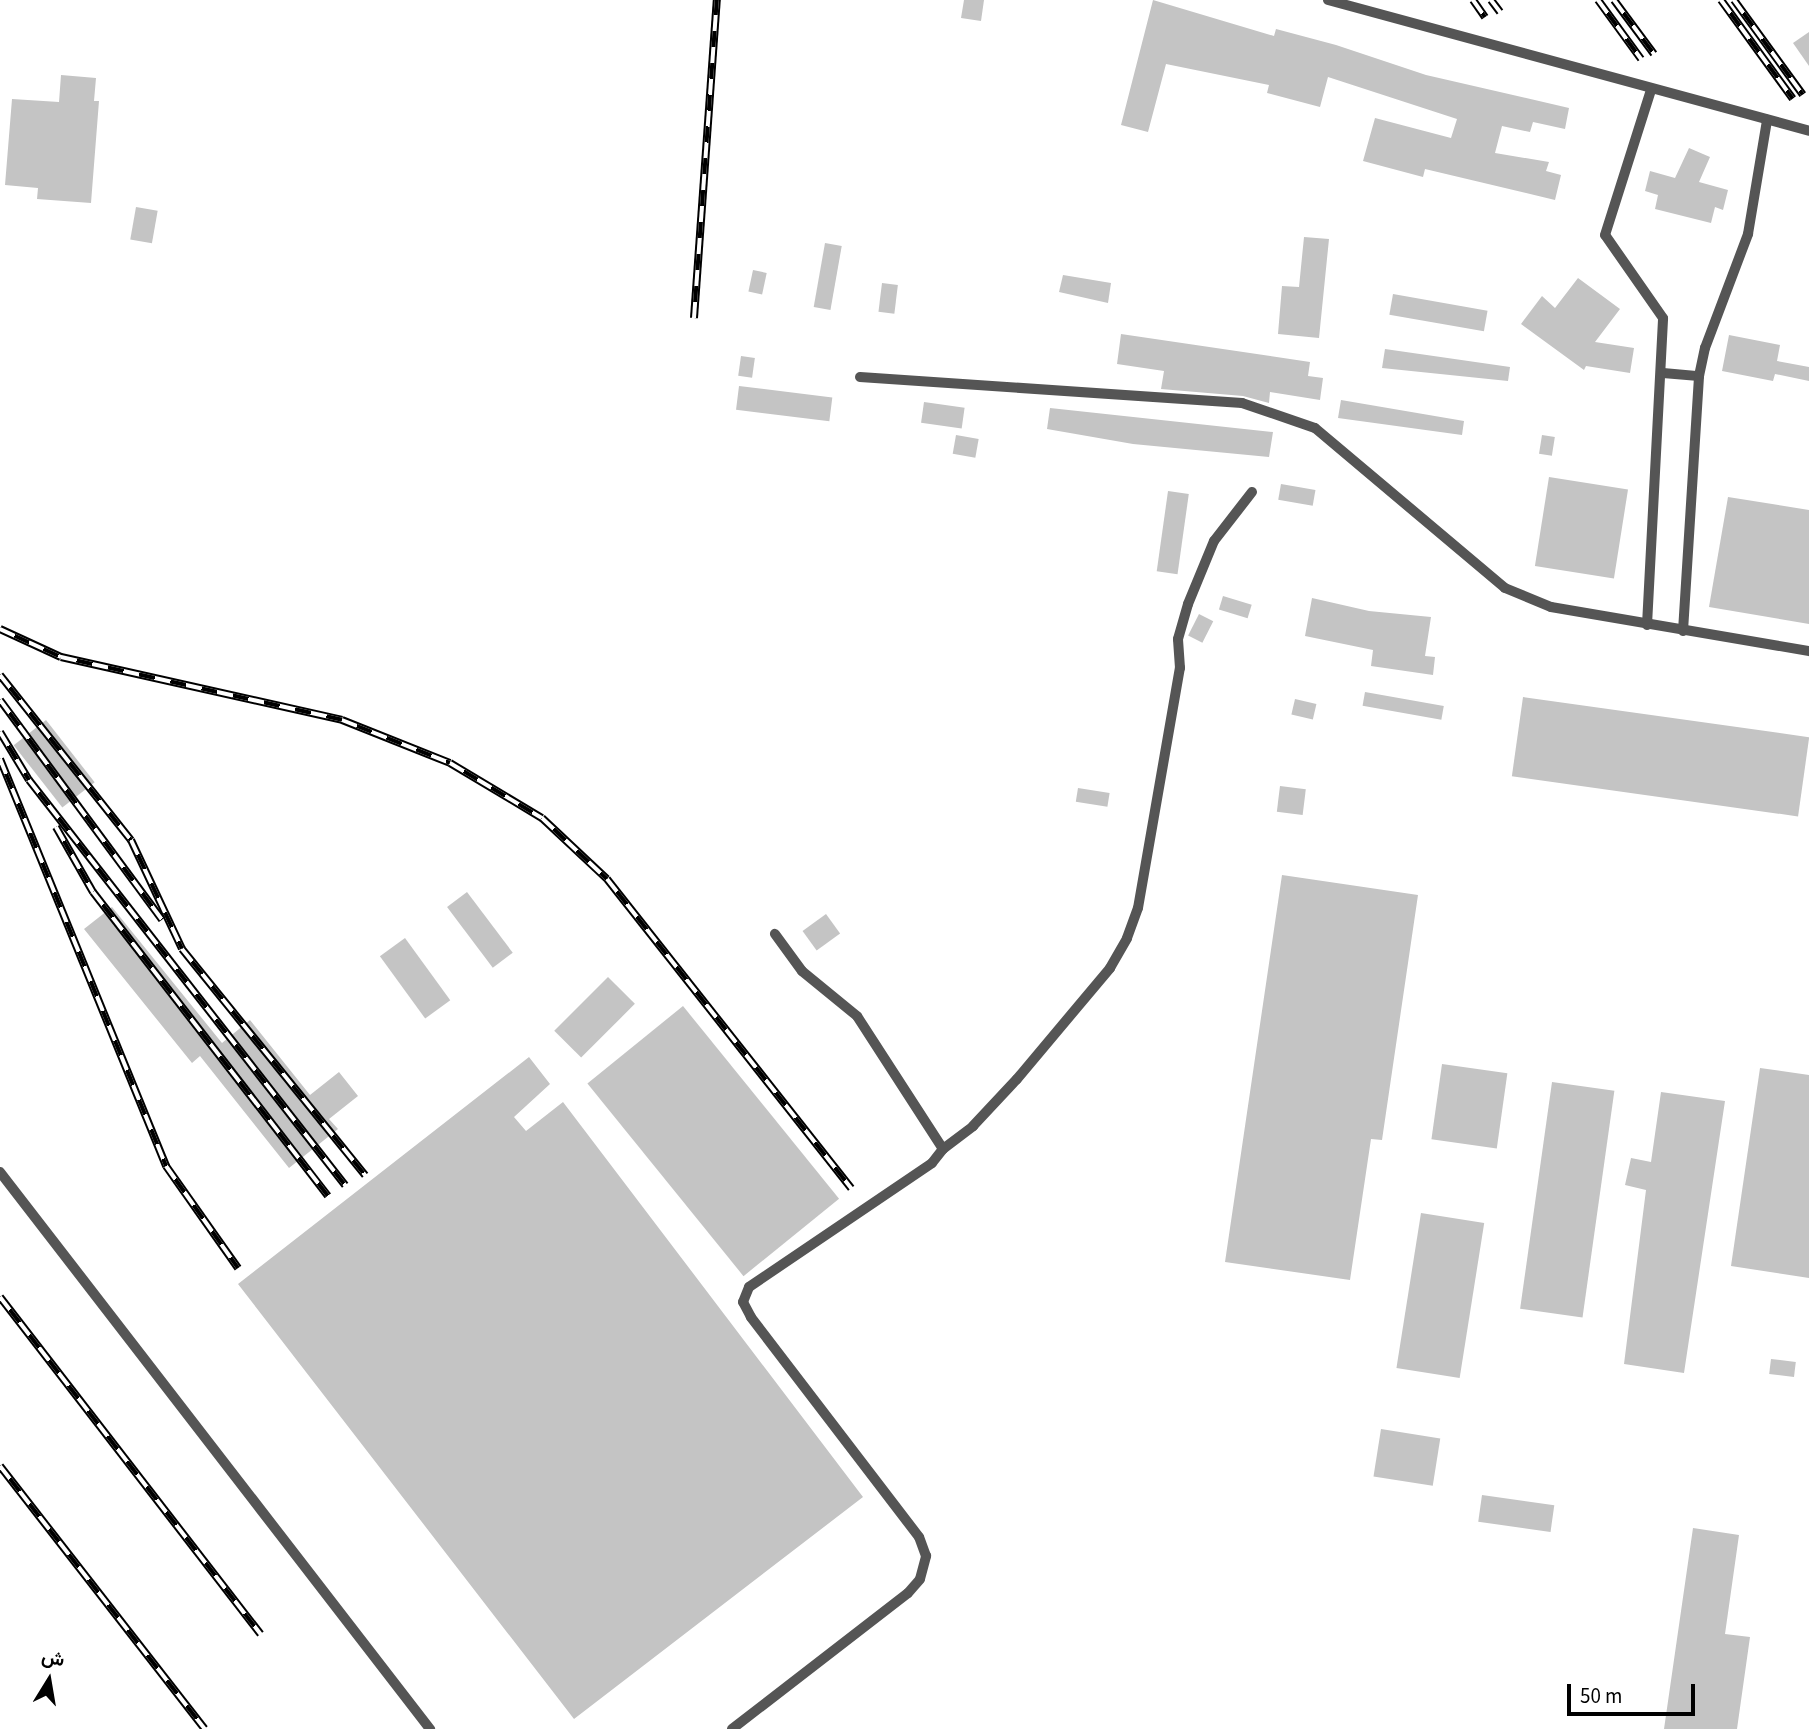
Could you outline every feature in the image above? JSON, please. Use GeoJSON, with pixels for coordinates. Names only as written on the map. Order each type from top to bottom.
{"type":"FeatureCollection","features":[{"type":"Feature","properties":{"kind":"lane"},"geometry":{"type":"LineString","coordinates":[[1328,0],[1809,131]]}},
{"type":"Feature","properties":{"kind":"lane"},"geometry":{"type":"LineString","coordinates":[[1647,625],[1663,373],[1663,318],[1605,235],[1651,90]]}},
{"type":"Feature","properties":{"kind":"lane"},"geometry":{"type":"LineString","coordinates":[[1683,631],[1699,376],[1705,348],[1748,234],[1767,120]]}},
{"type":"Feature","properties":{"kind":"lane"},"geometry":{"type":"LineString","coordinates":[[1663,373],[1699,376]]}},
{"type":"Feature","properties":{"kind":"lane"},"geometry":{"type":"LineString","coordinates":[[860,377],[1242,402],[1287,416],[1325,436],[1505,588],[1551,607],[1809,651]]}},
{"type":"Feature","properties":{"kind":"lane"},"geometry":{"type":"LineString","coordinates":[[732,1729],[908,1593],[920,1579],[926,1556],[919,1537],[751,1317],[744,1294],[932,1163],[943,1149],[973,1126],[1017,1079],[1110,968],[1127,939],[1138,908],[1180,668],[1178,639],[1188,604],[1214,541],[1252,492]]}},
{"type":"Feature","properties":{"kind":"lane"},"geometry":{"type":"LineString","coordinates":[[775,934],[802,971],[857,1016],[943,1149]]}},
{"type":"Feature","properties":{"kind":"lane"},"geometry":{"type":"LineString","coordinates":[[0,1172],[430,1729]]}},
{"type":"Feature","properties":{"kind":"building"},"geometry":{"type":"Polygon","coordinates":[[[964,0],[984,0],[981,21],[961,18],[964,0]]]}},
{"type":"Feature","properties":{"kind":"building"},"geometry":{"type":"Polygon","coordinates":[[[1153,0],[1274,36],[1276,29],[1336,45],[1426,75],[1569,108],[1565,129],[1533,122],[1530,132],[1502,126],[1495,153],[1549,162],[1546,171],[1561,175],[1555,200],[1425,169],[1423,177],[1363,161],[1375,118],[1451,138],[1457,119],[1328,77],[1320,107],[1267,93],[1269,85],[1166,64],[1148,132],[1121,125],[1153,0]]]}},
{"type":"Feature","properties":{"kind":"building"},"geometry":{"type":"Polygon","coordinates":[[[1809,32],[1809,66],[1793,43],[1809,32]]]}},
{"type":"Feature","properties":{"kind":"building"},"geometry":{"type":"Polygon","coordinates":[[[61,75],[96,78],[94,101],[99,101],[91,203],[37,199],[38,188],[5,185],[12,99],[59,102],[61,75]]]}},
{"type":"Feature","properties":{"kind":"building"},"geometry":{"type":"Polygon","coordinates":[[[1689,148],[1710,157],[1699,182],[1728,190],[1723,210],[1715,207],[1711,223],[1655,209],[1658,195],[1645,191],[1650,171],[1675,178],[1689,148]]]}},
{"type":"Feature","properties":{"kind":"building"},"geometry":{"type":"Polygon","coordinates":[[[136,207],[158,211],[152,243],[130,239],[136,207]]]}},
{"type":"Feature","properties":{"kind":"building"},"geometry":{"type":"Polygon","coordinates":[[[1304,237],[1329,239],[1319,338],[1278,334],[1282,286],[1299,287],[1304,237]]]}},
{"type":"Feature","properties":{"kind":"building"},"geometry":{"type":"Polygon","coordinates":[[[825,243],[842,246],[830,310],[814,307],[825,243]]]}},
{"type":"Feature","properties":{"kind":"building"},"geometry":{"type":"Polygon","coordinates":[[[753,270],[767,273],[762,294],[748,292],[753,270]]]}},
{"type":"Feature","properties":{"kind":"building"},"geometry":{"type":"Polygon","coordinates":[[[1063,275],[1111,283],[1108,303],[1059,292],[1063,275]]]}},
{"type":"Feature","properties":{"kind":"building"},"geometry":{"type":"Polygon","coordinates":[[[1578,278],[1620,309],[1595,342],[1634,348],[1630,373],[1586,366],[1584,370],[1521,324],[1542,296],[1555,308],[1578,278]]]}},
{"type":"Feature","properties":{"kind":"building"},"geometry":{"type":"Polygon","coordinates":[[[882,283],[898,285],[894,314],[878,312],[882,283]]]}},
{"type":"Feature","properties":{"kind":"building"},"geometry":{"type":"Polygon","coordinates":[[[1393,294],[1488,311],[1484,331],[1389,315],[1393,294]]]}},
{"type":"Feature","properties":{"kind":"building"},"geometry":{"type":"Polygon","coordinates":[[[1121,334],[1310,362],[1308,376],[1323,378],[1320,400],[1270,392],[1269,403],[1243,396],[1161,389],[1164,371],[1117,364],[1121,334]]]}},
{"type":"Feature","properties":{"kind":"building"},"geometry":{"type":"Polygon","coordinates":[[[1729,335],[1780,345],[1777,361],[1809,367],[1809,381],[1775,374],[1773,381],[1722,371],[1729,335]]]}},
{"type":"Feature","properties":{"kind":"building"},"geometry":{"type":"Polygon","coordinates":[[[1385,349],[1510,367],[1508,381],[1382,368],[1385,349]]]}},
{"type":"Feature","properties":{"kind":"building"},"geometry":{"type":"Polygon","coordinates":[[[741,356],[755,358],[752,378],[738,376],[741,356]]]}},
{"type":"Feature","properties":{"kind":"building"},"geometry":{"type":"Polygon","coordinates":[[[739,386],[832,397],[829,421],[736,410],[739,386]]]}},
{"type":"Feature","properties":{"kind":"building"},"geometry":{"type":"Polygon","coordinates":[[[1341,400],[1464,421],[1462,435],[1338,418],[1341,400]]]}},
{"type":"Feature","properties":{"kind":"building"},"geometry":{"type":"Polygon","coordinates":[[[924,402],[965,408],[962,429],[921,423],[924,402]]]}},
{"type":"Feature","properties":{"kind":"building"},"geometry":{"type":"Polygon","coordinates":[[[1050,408],[1273,432],[1269,457],[1133,444],[1047,429],[1050,408]]]}},
{"type":"Feature","properties":{"kind":"building"},"geometry":{"type":"Polygon","coordinates":[[[956,435],[979,439],[975,458],[953,454],[956,435]]]}},
{"type":"Feature","properties":{"kind":"building"},"geometry":{"type":"Polygon","coordinates":[[[1542,435],[1555,437],[1552,456],[1539,454],[1542,435]]]}},
{"type":"Feature","properties":{"kind":"building"},"geometry":{"type":"Polygon","coordinates":[[[1549,477],[1628,490],[1614,578],[1535,566],[1549,477]]]}},
{"type":"Feature","properties":{"kind":"building"},"geometry":{"type":"Polygon","coordinates":[[[1281,484],[1315,490],[1313,506],[1278,500],[1281,484]]]}},
{"type":"Feature","properties":{"kind":"building"},"geometry":{"type":"Polygon","coordinates":[[[1168,491],[1189,494],[1178,574],[1157,571],[1168,491]]]}},
{"type":"Feature","properties":{"kind":"building"},"geometry":{"type":"Polygon","coordinates":[[[1728,497],[1809,510],[1809,624],[1709,607],[1728,497]]]}},
{"type":"Feature","properties":{"kind":"building"},"geometry":{"type":"Polygon","coordinates":[[[1223,596],[1252,605],[1248,618],[1219,609],[1223,596]]]}},
{"type":"Feature","properties":{"kind":"building"},"geometry":{"type":"Polygon","coordinates":[[[1312,598],[1369,611],[1431,617],[1425,656],[1435,657],[1433,675],[1371,666],[1373,650],[1305,636],[1312,598]]]}},
{"type":"Feature","properties":{"kind":"building"},"geometry":{"type":"Polygon","coordinates":[[[1199,614],[1213,621],[1202,643],[1188,635],[1199,614]]]}},
{"type":"Feature","properties":{"kind":"building"},"geometry":{"type":"Polygon","coordinates":[[[1365,692],[1444,706],[1441,720],[1363,706],[1365,692]]]}},
{"type":"Feature","properties":{"kind":"building"},"geometry":{"type":"Polygon","coordinates":[[[1523,697],[1809,737],[1798,816],[1512,776],[1523,697]]]}},
{"type":"Feature","properties":{"kind":"building"},"geometry":{"type":"Polygon","coordinates":[[[1295,699],[1316,704],[1313,720],[1291,715],[1295,699]]]}},
{"type":"Feature","properties":{"kind":"building"},"geometry":{"type":"Polygon","coordinates":[[[46,720],[95,782],[62,807],[14,745],[46,720]]]}},
{"type":"Feature","properties":{"kind":"building"},"geometry":{"type":"Polygon","coordinates":[[[1280,786],[1306,789],[1303,815],[1277,812],[1280,786]]]}},
{"type":"Feature","properties":{"kind":"building"},"geometry":{"type":"Polygon","coordinates":[[[1078,788],[1110,793],[1107,807],[1076,802],[1078,788]]]}},
{"type":"Feature","properties":{"kind":"building"},"geometry":{"type":"Polygon","coordinates":[[[1282,875],[1418,895],[1382,1140],[1371,1139],[1350,1280],[1225,1262],[1282,875]]]}},
{"type":"Feature","properties":{"kind":"building"},"geometry":{"type":"Polygon","coordinates":[[[467,892],[513,953],[493,968],[447,907],[467,892]]]}},
{"type":"Feature","properties":{"kind":"building"},"geometry":{"type":"Polygon","coordinates":[[[112,907],[222,1043],[250,1020],[310,1095],[339,1072],[358,1096],[329,1119],[338,1129],[289,1168],[200,1056],[192,1063],[84,929],[112,907]]]}},
{"type":"Feature","properties":{"kind":"building"},"geometry":{"type":"Polygon","coordinates":[[[826,914],[840,933],[817,950],[803,931],[826,914]]]}},
{"type":"Feature","properties":{"kind":"building"},"geometry":{"type":"Polygon","coordinates":[[[405,938],[450,1000],[425,1019],[380,956],[405,938]]]}},
{"type":"Feature","properties":{"kind":"building"},"geometry":{"type":"Polygon","coordinates":[[[608,977],[635,1004],[581,1058],[554,1031],[608,977]]]}},
{"type":"Feature","properties":{"kind":"building"},"geometry":{"type":"Polygon","coordinates":[[[683,1006],[839,1199],[743,1276],[587,1083],[683,1006]]]}},
{"type":"Feature","properties":{"kind":"building"},"geometry":{"type":"Polygon","coordinates":[[[529,1057],[550,1084],[514,1117],[526,1131],[563,1102],[863,1497],[574,1719],[238,1284],[529,1057]]]}},
{"type":"Feature","properties":{"kind":"building"},"geometry":{"type":"Polygon","coordinates":[[[1442,1064],[1507,1073],[1497,1148],[1431,1139],[1442,1064]]]}},
{"type":"Feature","properties":{"kind":"building"},"geometry":{"type":"Polygon","coordinates":[[[1760,1068],[1809,1075],[1809,1278],[1731,1266],[1760,1068]]]}},
{"type":"Feature","properties":{"kind":"building"},"geometry":{"type":"Polygon","coordinates":[[[1552,1082],[1614,1091],[1583,1318],[1520,1309],[1552,1082]]]}},
{"type":"Feature","properties":{"kind":"building"},"geometry":{"type":"Polygon","coordinates":[[[1661,1092],[1725,1101],[1684,1373],[1624,1364],[1646,1190],[1625,1185],[1631,1158],[1651,1162],[1661,1092]]]}},
{"type":"Feature","properties":{"kind":"building"},"geometry":{"type":"Polygon","coordinates":[[[1421,1213],[1484,1223],[1460,1378],[1396,1368],[1421,1213]]]}},
{"type":"Feature","properties":{"kind":"building"},"geometry":{"type":"Polygon","coordinates":[[[1771,1359],[1796,1362],[1794,1377],[1769,1374],[1771,1359]]]}},
{"type":"Feature","properties":{"kind":"building"},"geometry":{"type":"Polygon","coordinates":[[[1381,1429],[1440,1438],[1433,1486],[1373,1476],[1381,1429]]]}},
{"type":"Feature","properties":{"kind":"building"},"geometry":{"type":"Polygon","coordinates":[[[1482,1495],[1554,1505],[1551,1532],[1478,1522],[1482,1495]]]}},
{"type":"Feature","properties":{"kind":"building"},"geometry":{"type":"Polygon","coordinates":[[[1693,1528],[1739,1535],[1725,1634],[1750,1637],[1737,1729],[1664,1729],[1693,1528]]]}},
{"type":"Feature","properties":{"kind":"railway"},"geometry":{"type":"LineString","coordinates":[[694,318],[717,0]]}},
{"type":"Feature","properties":{"kind":"railway"},"geometry":{"type":"LineString","coordinates":[[1473,0],[1485,17]]}},
{"type":"Feature","properties":{"kind":"railway"},"geometry":{"type":"LineString","coordinates":[[1491,0],[1500,12]]}},
{"type":"Feature","properties":{"kind":"railway"},"geometry":{"type":"LineString","coordinates":[[1598,0],[1641,59]]}},
{"type":"Feature","properties":{"kind":"railway"},"geometry":{"type":"LineString","coordinates":[[1614,0],[1654,54]]}},
{"type":"Feature","properties":{"kind":"railway"},"geometry":{"type":"LineString","coordinates":[[1721,0],[1793,99]]}},
{"type":"Feature","properties":{"kind":"railway"},"geometry":{"type":"LineString","coordinates":[[1734,0],[1803,95]]}},
{"type":"Feature","properties":{"kind":"railway"},"geometry":{"type":"LineString","coordinates":[[0,629],[61,657],[342,720],[450,763],[542,818],[607,879],[851,1188]]}},
{"type":"Feature","properties":{"kind":"railway"},"geometry":{"type":"LineString","coordinates":[[0,675],[131,840],[182,949],[365,1175]]}},
{"type":"Feature","properties":{"kind":"railway"},"geometry":{"type":"LineString","coordinates":[[0,700],[162,920]]}},
{"type":"Feature","properties":{"kind":"railway"},"geometry":{"type":"LineString","coordinates":[[0,732],[29,780],[345,1185]]}},
{"type":"Feature","properties":{"kind":"railway"},"geometry":{"type":"LineString","coordinates":[[0,759],[166,1166],[238,1268]]}},
{"type":"Feature","properties":{"kind":"railway"},"geometry":{"type":"LineString","coordinates":[[56,827],[93,892],[328,1196]]}},
{"type":"Feature","properties":{"kind":"railway"},"geometry":{"type":"LineString","coordinates":[[0,1297],[260,1634]]}},
{"type":"Feature","properties":{"kind":"railway"},"geometry":{"type":"LineString","coordinates":[[0,1466],[205,1729]]}}]}
